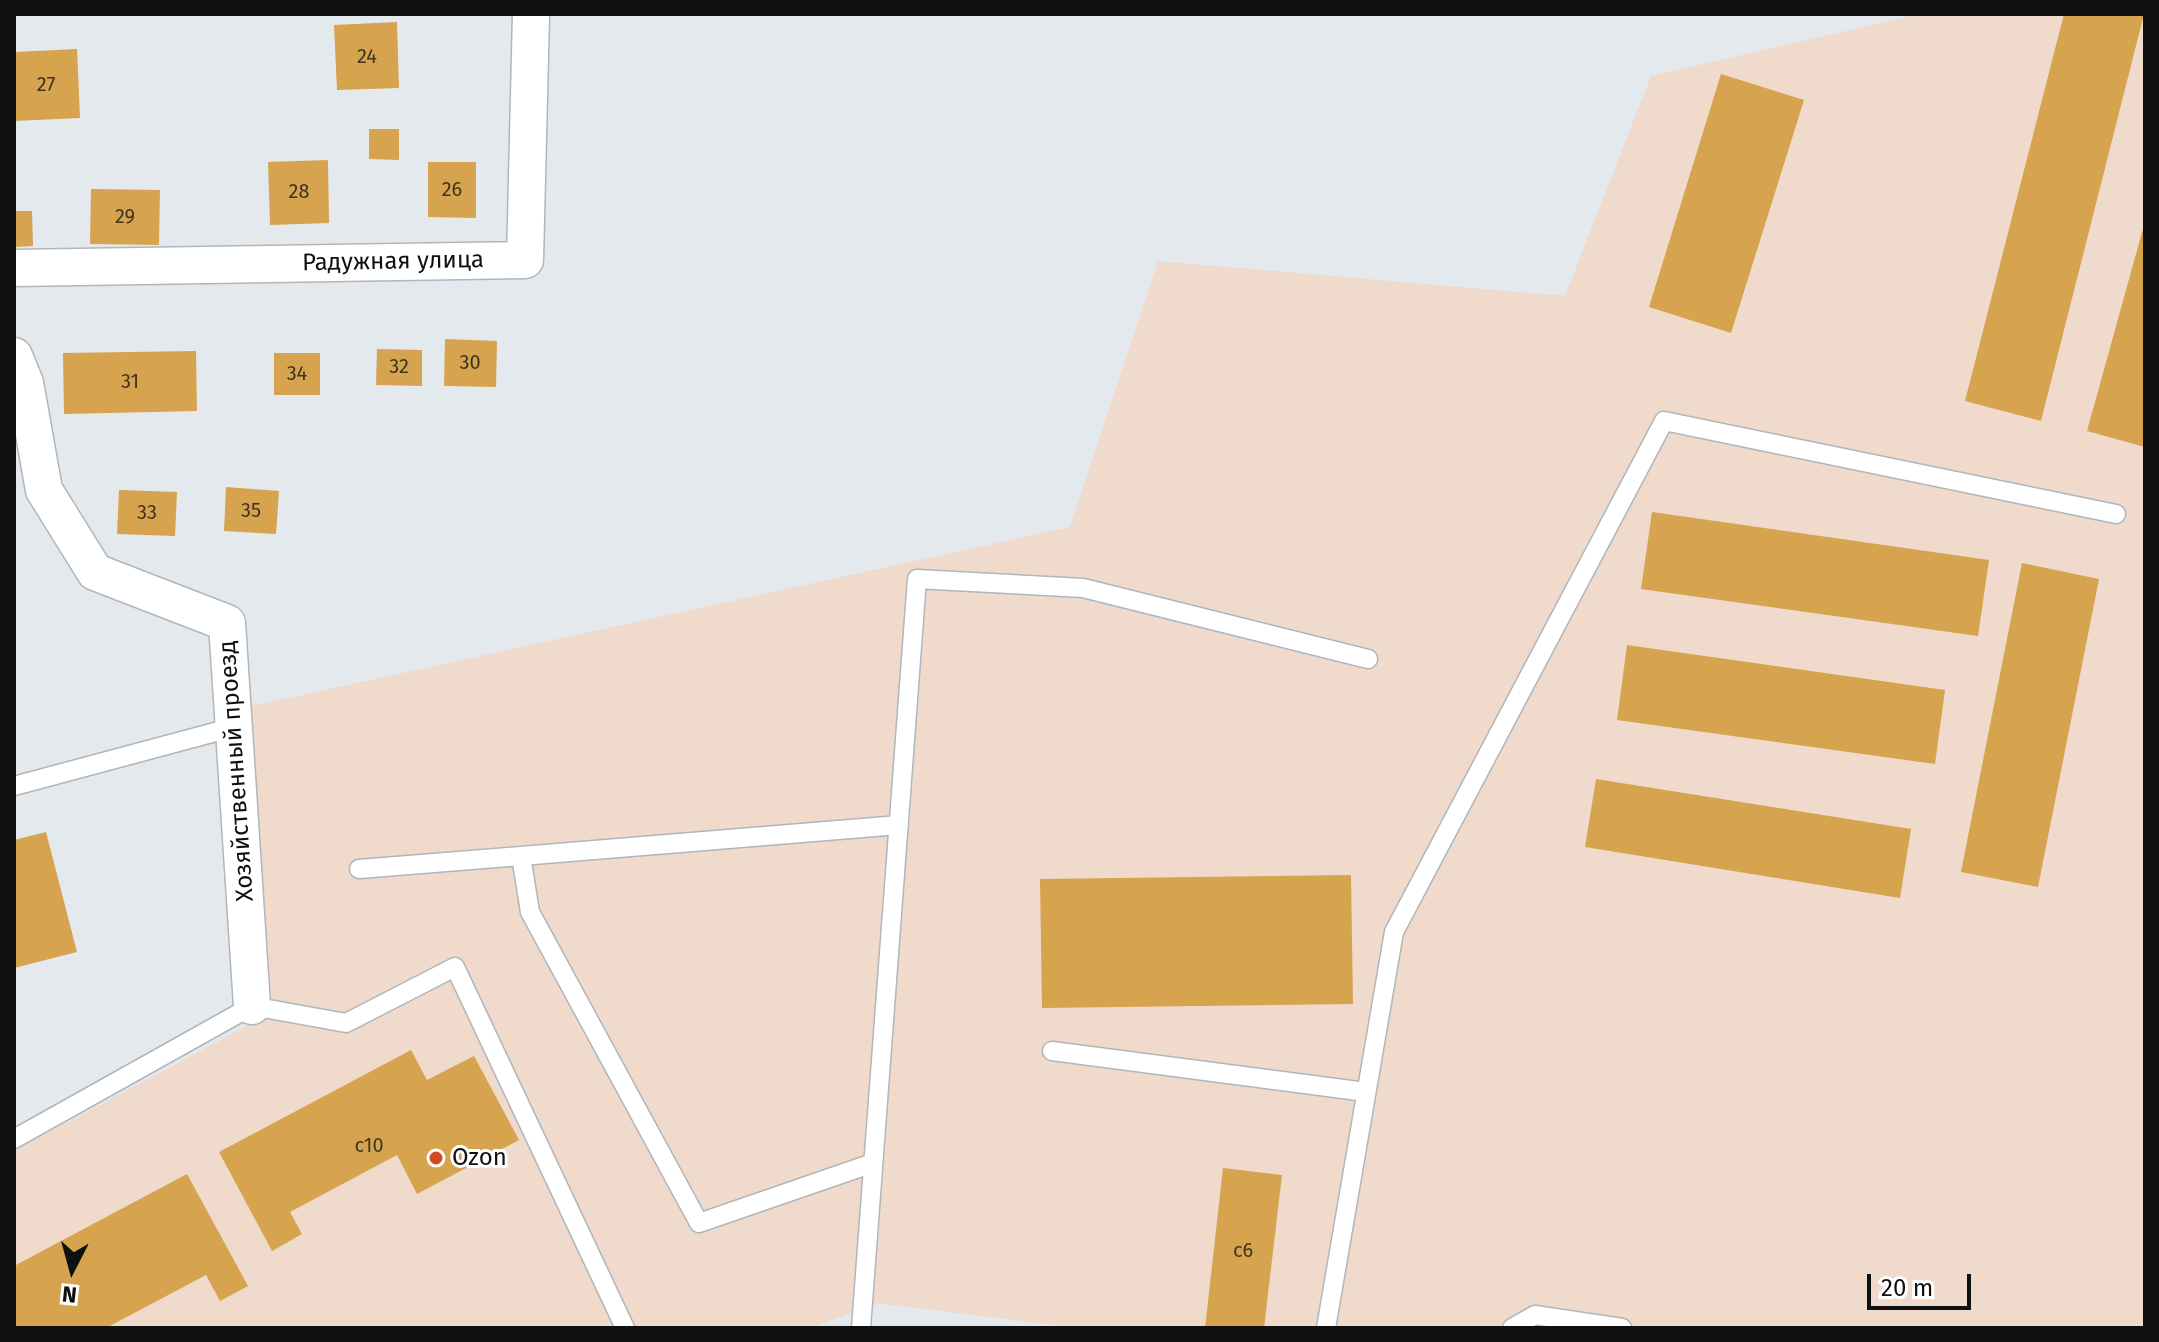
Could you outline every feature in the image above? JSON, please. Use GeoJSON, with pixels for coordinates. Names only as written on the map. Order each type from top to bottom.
{"type":"FeatureCollection","features":[{"type":"Feature","properties":{"kind":"street","name":"Радужная улица"},"geometry":{"type":"LineString","coordinates":[[14,268],[525,260],[531,14]]}},
{"type":"Feature","properties":{"kind":"street","name":"Хозяйственный проезд"},"geometry":{"type":"LineString","coordinates":[[14,356],[25,383],[44,490],[95,572],[227,623],[252,1006]]}},
{"type":"Feature","properties":{"kind":"lane"},"geometry":{"type":"LineString","coordinates":[[1326,1328],[1394,932],[1664,421],[2116,514]]}},
{"type":"Feature","properties":{"kind":"lane"},"geometry":{"type":"LineString","coordinates":[[861,1328],[917,579],[1083,588],[1368,659]]}},
{"type":"Feature","properties":{"kind":"lane"},"geometry":{"type":"LineString","coordinates":[[14,786],[234,727]]}},
{"type":"Feature","properties":{"kind":"lane"},"geometry":{"type":"LineString","coordinates":[[359,869],[899,825]]}},
{"type":"Feature","properties":{"kind":"lane"},"geometry":{"type":"LineString","coordinates":[[521,856],[530,912],[699,1223],[873,1163]]}},
{"type":"Feature","properties":{"kind":"lane"},"geometry":{"type":"LineString","coordinates":[[14,1139],[252,1006],[346,1023],[455,967],[625,1328]]}},
{"type":"Feature","properties":{"kind":"lane"},"geometry":{"type":"LineString","coordinates":[[1052,1051],[1366,1092]]}},
{"type":"Feature","properties":{"kind":"lane"},"geometry":{"type":"LineString","coordinates":[[1512,1328],[1535,1315],[1622,1328]]}},
{"type":"Feature","properties":{"kind":"shaded area"},"geometry":{"type":"Polygon","coordinates":[[[1919,14],[2145,14],[2145,1328],[1077,1328],[877,1303],[811,1328],[14,1328],[14,1151],[254,1022],[215,714],[1070,527],[1158,261],[1565,296],[1651,76],[1919,14]]]}},
{"type":"Feature","properties":{"kind":"building"},"geometry":{"type":"Polygon","coordinates":[[[2064,14],[2144,14],[2041,421],[1965,401],[2064,14]]]}},
{"type":"Feature","properties":{"kind":"building"},"geometry":{"type":"Polygon","coordinates":[[[397,22],[399,88],[337,90],[334,25],[397,22]]]}},
{"type":"Feature","properties":{"kind":"building"},"geometry":{"type":"Polygon","coordinates":[[[77,49],[80,118],[14,121],[14,52],[77,49]]]}},
{"type":"Feature","properties":{"kind":"building"},"geometry":{"type":"Polygon","coordinates":[[[1721,74],[1804,100],[1731,333],[1649,307],[1721,74]]]}},
{"type":"Feature","properties":{"kind":"building"},"geometry":{"type":"Polygon","coordinates":[[[369,129],[399,129],[399,160],[369,159],[369,129]]]}},
{"type":"Feature","properties":{"kind":"building"},"geometry":{"type":"Polygon","coordinates":[[[328,160],[329,223],[270,225],[268,162],[328,160]]]}},
{"type":"Feature","properties":{"kind":"building"},"geometry":{"type":"Polygon","coordinates":[[[428,162],[476,162],[476,218],[428,217],[428,162]]]}},
{"type":"Feature","properties":{"kind":"building"},"geometry":{"type":"Polygon","coordinates":[[[91,189],[160,190],[159,245],[90,244],[91,189]]]}},
{"type":"Feature","properties":{"kind":"building"},"geometry":{"type":"Polygon","coordinates":[[[14,211],[32,211],[33,246],[14,247],[14,211]]]}},
{"type":"Feature","properties":{"kind":"building"},"geometry":{"type":"Polygon","coordinates":[[[2145,225],[2145,447],[2087,431],[2145,225]]]}},
{"type":"Feature","properties":{"kind":"building"},"geometry":{"type":"Polygon","coordinates":[[[445,339],[497,341],[496,387],[444,386],[445,339]]]}},
{"type":"Feature","properties":{"kind":"building"},"geometry":{"type":"Polygon","coordinates":[[[377,349],[422,350],[422,386],[376,385],[377,349]]]}},
{"type":"Feature","properties":{"kind":"building"},"geometry":{"type":"Polygon","coordinates":[[[196,351],[197,411],[64,414],[63,353],[196,351]]]}},
{"type":"Feature","properties":{"kind":"building"},"geometry":{"type":"Polygon","coordinates":[[[274,353],[320,353],[320,395],[274,395],[274,353]]]}},
{"type":"Feature","properties":{"kind":"building"},"geometry":{"type":"Polygon","coordinates":[[[226,487],[279,491],[276,534],[224,531],[226,487]]]}},
{"type":"Feature","properties":{"kind":"building"},"geometry":{"type":"Polygon","coordinates":[[[119,490],[177,492],[175,536],[117,534],[119,490]]]}},
{"type":"Feature","properties":{"kind":"building"},"geometry":{"type":"Polygon","coordinates":[[[1652,512],[1989,560],[1978,636],[1641,589],[1652,512]]]}},
{"type":"Feature","properties":{"kind":"building"},"geometry":{"type":"Polygon","coordinates":[[[2022,563],[2099,579],[2038,887],[1961,872],[2022,563]]]}},
{"type":"Feature","properties":{"kind":"building"},"geometry":{"type":"Polygon","coordinates":[[[1627,645],[1945,690],[1935,764],[1617,720],[1627,645]]]}},
{"type":"Feature","properties":{"kind":"building"},"geometry":{"type":"Polygon","coordinates":[[[1596,779],[1911,829],[1900,898],[1585,847],[1596,779]]]}},
{"type":"Feature","properties":{"kind":"building"},"geometry":{"type":"Polygon","coordinates":[[[46,832],[77,952],[14,968],[14,840],[46,832]]]}},
{"type":"Feature","properties":{"kind":"building"},"geometry":{"type":"Polygon","coordinates":[[[1351,875],[1353,1004],[1042,1008],[1040,879],[1351,875]]]}},
{"type":"Feature","properties":{"kind":"building"},"geometry":{"type":"Polygon","coordinates":[[[411,1050],[427,1080],[474,1056],[519,1140],[417,1194],[397,1155],[290,1212],[302,1234],[272,1251],[219,1152],[411,1050]]]}},
{"type":"Feature","properties":{"kind":"building"},"geometry":{"type":"Polygon","coordinates":[[[1223,1168],[1282,1175],[1264,1328],[1205,1328],[1223,1168]]]}},
{"type":"Feature","properties":{"kind":"building"},"geometry":{"type":"Polygon","coordinates":[[[187,1174],[248,1286],[220,1301],[206,1275],[106,1328],[14,1328],[14,1266],[187,1174]]]}},
{"type":"Feature","properties":{"kind":"place","name":"Ozon"},"geometry":{"type":"Point","coordinates":[436,1158]}}]}
